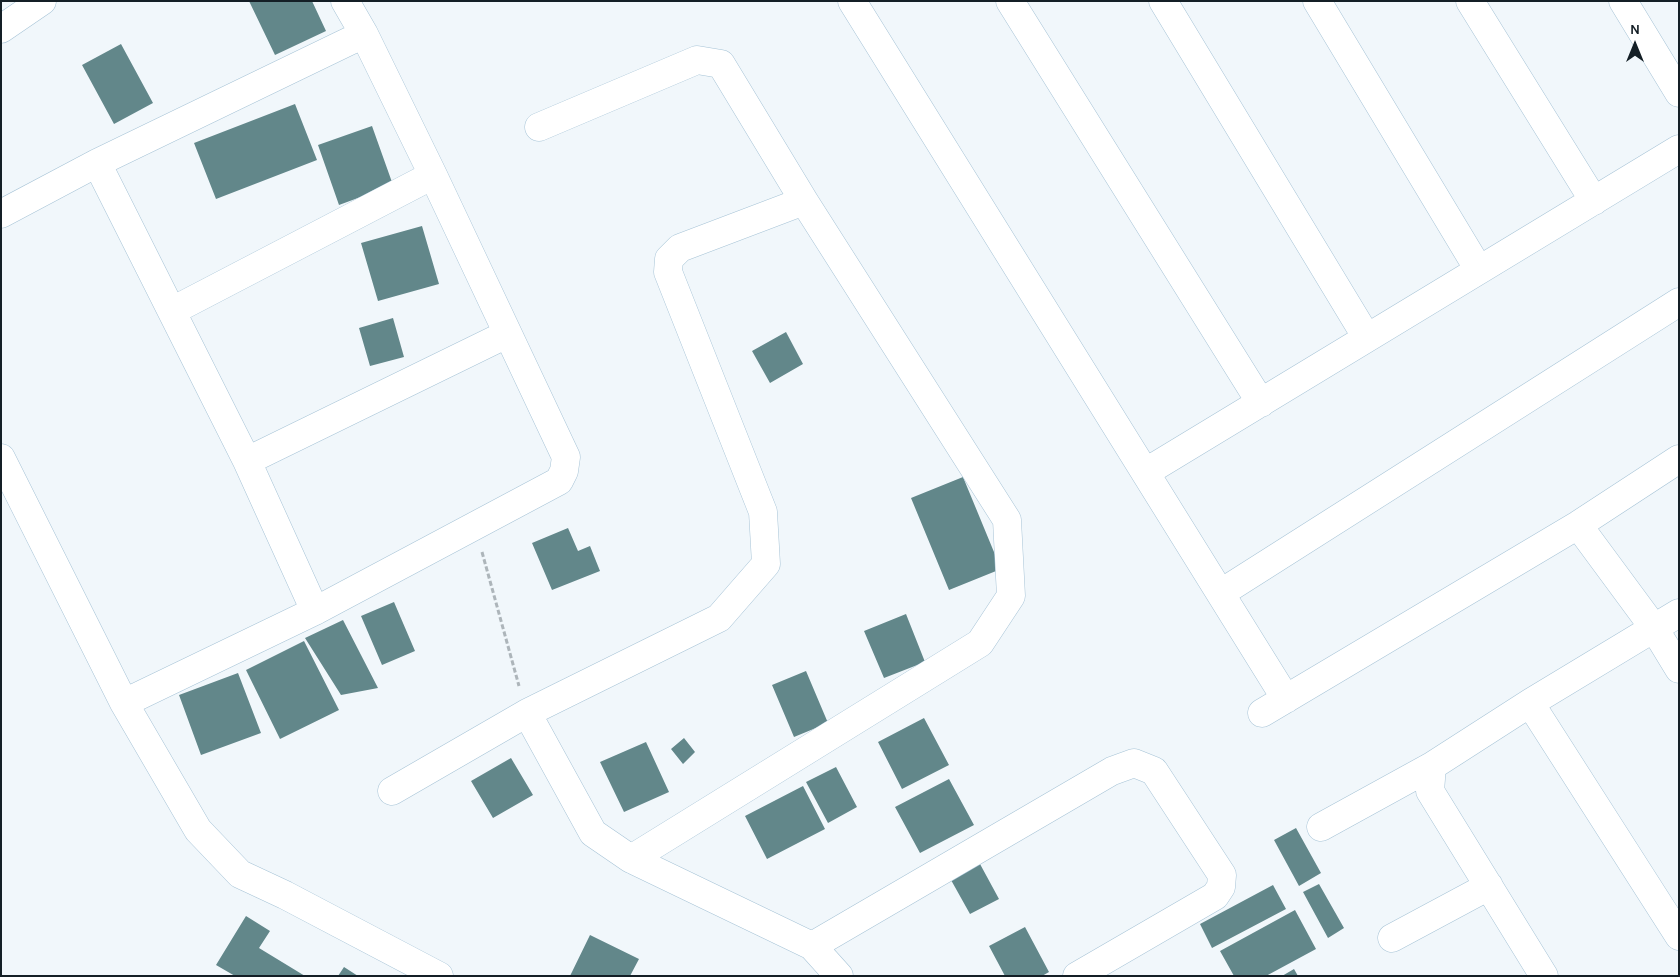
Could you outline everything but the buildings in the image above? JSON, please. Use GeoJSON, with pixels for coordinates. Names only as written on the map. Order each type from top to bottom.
{"type":"FeatureCollection","features":[{"type":"Feature","properties":{"kind":"street"},"geometry":{"type":"LineString","coordinates":[[1,29],[42,1]]}},
{"type":"Feature","properties":{"kind":"street"},"geometry":{"type":"LineString","coordinates":[[124,703],[315,611],[559,481],[564,471],[566,457],[433,175],[346,1]]}},
{"type":"Feature","properties":{"kind":"street"},"geometry":{"type":"LineString","coordinates":[[852,1],[1286,699]]}},
{"type":"Feature","properties":{"kind":"street"},"geometry":{"type":"LineString","coordinates":[[1010,1],[1261,403]]}},
{"type":"Feature","properties":{"kind":"street"},"geometry":{"type":"LineString","coordinates":[[1163,1],[1367,338]]}},
{"type":"Feature","properties":{"kind":"street"},"geometry":{"type":"LineString","coordinates":[[1317,1],[1480,270]]}},
{"type":"Feature","properties":{"kind":"street"},"geometry":{"type":"LineString","coordinates":[[1470,1],[1594,200]]}},
{"type":"Feature","properties":{"kind":"street"},"geometry":{"type":"LineString","coordinates":[[1623,1],[1679,93]]}},
{"type":"Feature","properties":{"kind":"street"},"geometry":{"type":"LineString","coordinates":[[1,214],[97,163],[364,34]]}},
{"type":"Feature","properties":{"kind":"street"},"geometry":{"type":"LineString","coordinates":[[539,127],[697,60],[721,64],[804,201],[1007,520],[1011,596],[980,643],[631,859]]}},
{"type":"Feature","properties":{"kind":"street"},"geometry":{"type":"LineString","coordinates":[[1146,472],[1679,149]]}},
{"type":"Feature","properties":{"kind":"street"},"geometry":{"type":"LineString","coordinates":[[97,163],[247,461],[315,611]]}},
{"type":"Feature","properties":{"kind":"street"},"geometry":{"type":"LineString","coordinates":[[172,311],[433,175]]}},
{"type":"Feature","properties":{"kind":"street"},"geometry":{"type":"LineString","coordinates":[[392,791],[527,713],[719,618],[766,564],[763,512],[668,272],[669,259],[680,248],[804,201]]}},
{"type":"Feature","properties":{"kind":"street"},"geometry":{"type":"LineString","coordinates":[[1221,593],[1679,302]]}},
{"type":"Feature","properties":{"kind":"street"},"geometry":{"type":"LineString","coordinates":[[247,461],[508,334]]}},
{"type":"Feature","properties":{"kind":"street"},"geometry":{"type":"LineString","coordinates":[[1,458],[124,703],[198,830],[240,874],[285,895],[439,976]]}},
{"type":"Feature","properties":{"kind":"street"},"geometry":{"type":"LineString","coordinates":[[1262,713],[1578,525],[1679,459]]}},
{"type":"Feature","properties":{"kind":"street"},"geometry":{"type":"LineString","coordinates":[[1578,525],[1654,628],[1679,669]]}},
{"type":"Feature","properties":{"kind":"street"},"geometry":{"type":"LineString","coordinates":[[1321,827],[1432,766],[1530,703],[1679,613]]}},
{"type":"Feature","properties":{"kind":"street"},"geometry":{"type":"LineString","coordinates":[[1530,703],[1679,936]]}},
{"type":"Feature","properties":{"kind":"street"},"geometry":{"type":"LineString","coordinates":[[527,713],[593,833],[631,859],[812,946],[839,976]]}},
{"type":"Feature","properties":{"kind":"street"},"geometry":{"type":"LineString","coordinates":[[812,946],[1112,771],[1134,763],[1154,771],[1222,875],[1221,887],[1215,896],[1077,976]]}},
{"type":"Feature","properties":{"kind":"street"},"geometry":{"type":"LineString","coordinates":[[1432,766],[1430,791],[1544,976]]}},
{"type":"Feature","properties":{"kind":"street"},"geometry":{"type":"LineString","coordinates":[[1392,938],[1489,886]]}},
{"type":"Feature","properties":{"kind":"path"},"geometry":{"type":"LineString","coordinates":[[474,526],[527,713]]}}]}
